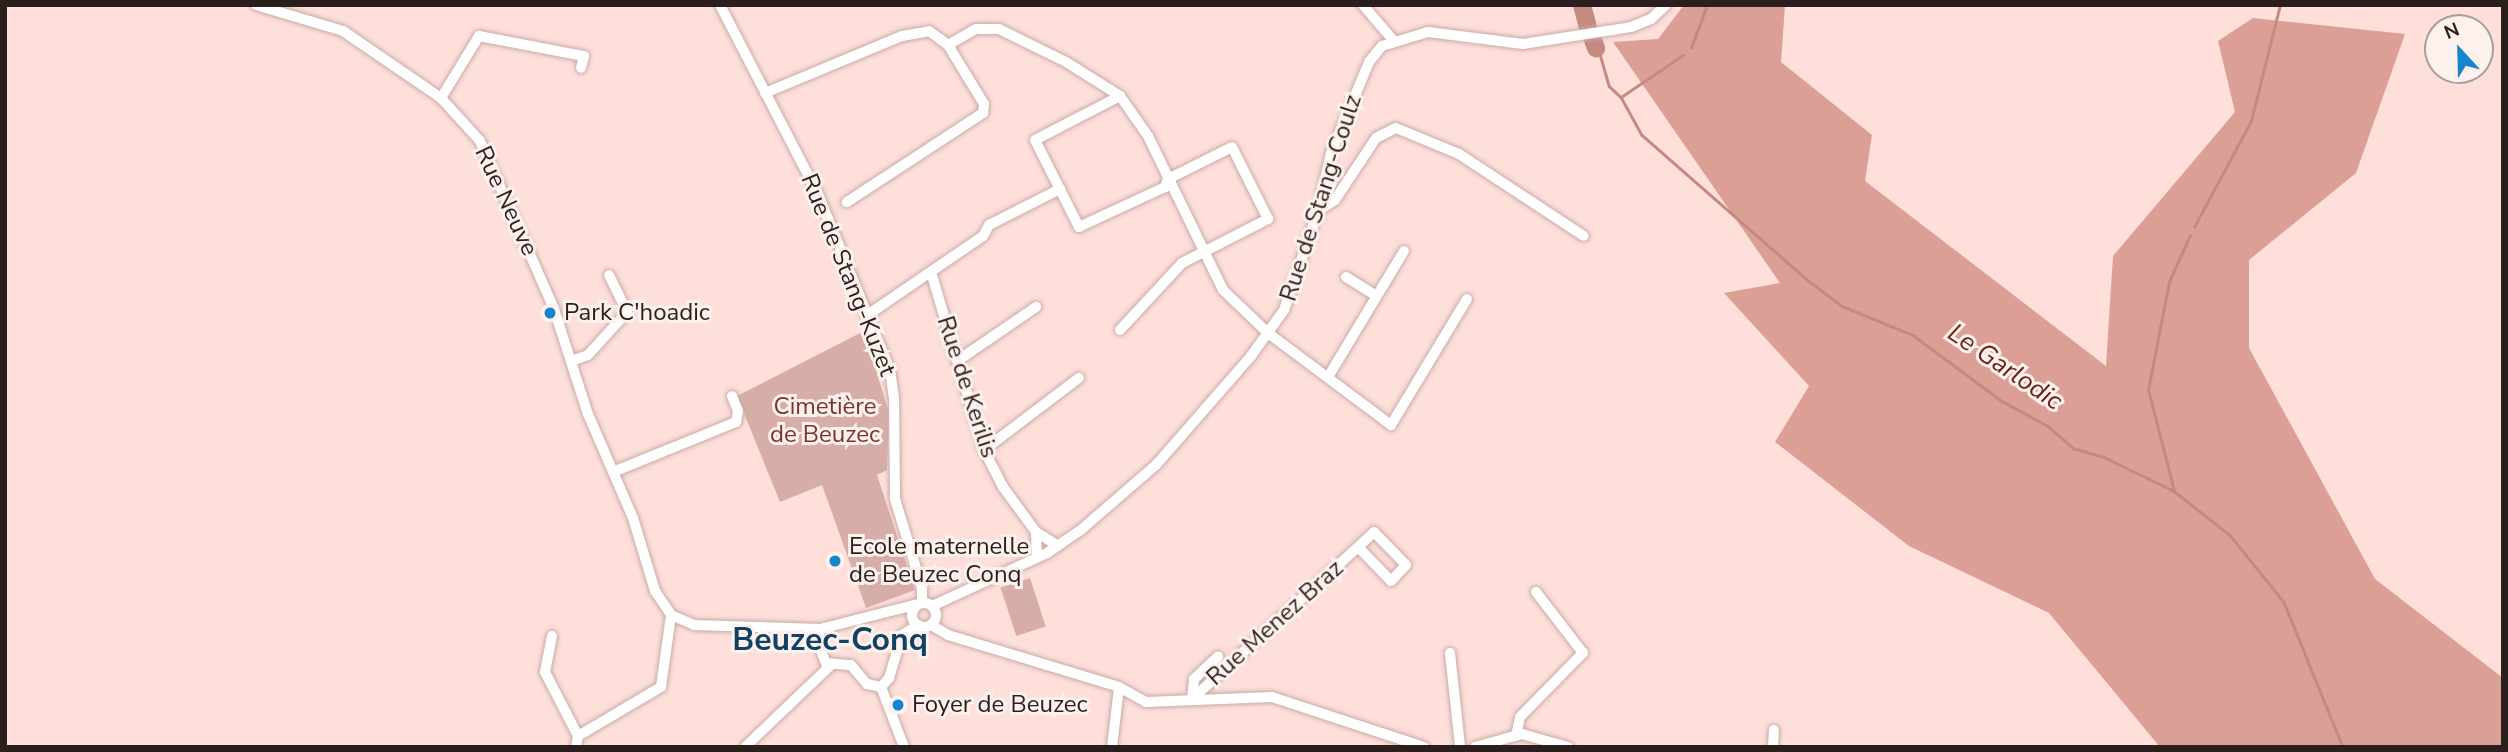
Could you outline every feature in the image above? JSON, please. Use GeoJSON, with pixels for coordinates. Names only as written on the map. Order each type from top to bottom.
{"type":"FeatureCollection","features":[{"type":"Feature","properties":{"kind":"street","name":"Rue Neuve"},"geometry":{"type":"LineString","coordinates":[[256,5],[343,31],[441,98],[463,119],[486,151],[554,309],[655,591],[671,615]]}},
{"type":"Feature","properties":{"kind":"street","name":"Rue de Stang-Kuzet"},"geometry":{"type":"LineString","coordinates":[[720,5],[817,192],[890,370],[894,397],[895,499],[922,588],[924,604]]}},
{"type":"Feature","properties":{"kind":"street"},"geometry":{"type":"LineString","coordinates":[[1363,5],[1394,41]]}},
{"type":"Feature","properties":{"kind":"street","name":"Rue de Stang-Coulz"},"geometry":{"type":"LineString","coordinates":[[820,629],[924,604],[1037,557],[1058,546],[1156,465],[1268,333],[1284,310],[1318,211],[1331,153],[1369,62],[1394,41],[1428,32],[1523,44],[1631,27],[1651,19],[1666,5]]}},
{"type":"Feature","properties":{"kind":"street"},"geometry":{"type":"LineString","coordinates":[[948,45],[976,29],[999,29],[1066,62],[1120,96],[1148,136],[1201,253],[1223,290],[1268,333],[1391,425],[1467,299]]}},
{"type":"Feature","properties":{"kind":"street"},"geometry":{"type":"LineString","coordinates":[[765,93],[902,36],[929,31],[948,45],[984,104],[983,113],[847,202]]}},
{"type":"Feature","properties":{"kind":"street"},"geometry":{"type":"LineString","coordinates":[[441,98],[479,36],[584,56],[581,68]]}},
{"type":"Feature","properties":{"kind":"street"},"geometry":{"type":"LineString","coordinates":[[1119,330],[1182,263],[1268,219],[1232,147],[1168,179],[1165,187],[1079,227],[1035,140],[1120,96]]}},
{"type":"Feature","properties":{"kind":"street"},"geometry":{"type":"LineString","coordinates":[[1318,211],[1335,200],[1376,138],[1396,128],[1460,154],[1584,236]]}},
{"type":"Feature","properties":{"kind":"street"},"geometry":{"type":"LineString","coordinates":[[866,316],[983,236],[989,225],[1060,189]]}},
{"type":"Feature","properties":{"kind":"street"},"geometry":{"type":"LineString","coordinates":[[1328,377],[1404,251]]}},
{"type":"Feature","properties":{"kind":"street","name":"Rue de Kerilis"},"geometry":{"type":"LineString","coordinates":[[931,272],[984,450],[1003,488],[1036,532],[1058,546]]}},
{"type":"Feature","properties":{"kind":"street"},"geometry":{"type":"LineString","coordinates":[[571,361],[588,355],[626,312],[609,275]]}},
{"type":"Feature","properties":{"kind":"street"},"geometry":{"type":"LineString","coordinates":[[1346,277],[1377,296]]}},
{"type":"Feature","properties":{"kind":"street"},"geometry":{"type":"LineString","coordinates":[[957,361],[1036,307]]}},
{"type":"Feature","properties":{"kind":"street"},"geometry":{"type":"LineString","coordinates":[[984,450],[1079,378]]}},
{"type":"Feature","properties":{"kind":"street"},"geometry":{"type":"LineString","coordinates":[[613,472],[736,422],[738,411],[732,396]]}},
{"type":"Feature","properties":{"kind":"street"},"geometry":{"type":"LineString","coordinates":[[1036,532],[1037,557]]}},
{"type":"Feature","properties":{"kind":"street","name":"Rue Menez Braz"},"geometry":{"type":"LineString","coordinates":[[1192,699],[1304,592],[1374,532],[1406,565],[1391,581],[1358,548]]}},
{"type":"Feature","properties":{"kind":"street"},"geometry":{"type":"LineString","coordinates":[[1516,736],[1520,717],[1584,653],[1536,592]]}},
{"type":"Feature","properties":{"kind":"street"},"geometry":{"type":"LineString","coordinates":[[918,625],[912,613],[924,604],[936,615],[930,625]]}},
{"type":"Feature","properties":{"kind":"street"},"geometry":{"type":"LineString","coordinates":[[552,636],[545,672],[577,741],[661,687],[671,615],[694,625],[820,629],[817,639],[822,657],[831,665],[851,666],[867,684],[881,687]]}},
{"type":"Feature","properties":{"kind":"street"},"geometry":{"type":"LineString","coordinates":[[881,687],[889,678],[902,635],[918,625],[930,625],[948,635],[1119,687],[1146,702],[1272,697],[1424,747]]}},
{"type":"Feature","properties":{"kind":"street"},"geometry":{"type":"LineString","coordinates":[[1450,653],[1460,747]]}},
{"type":"Feature","properties":{"kind":"street"},"geometry":{"type":"LineString","coordinates":[[1192,699],[1195,679],[1218,657]]}},
{"type":"Feature","properties":{"kind":"street"},"geometry":{"type":"LineString","coordinates":[[745,747],[831,665]]}},
{"type":"Feature","properties":{"kind":"street"},"geometry":{"type":"LineString","coordinates":[[881,687],[904,747]]}},
{"type":"Feature","properties":{"kind":"street"},"geometry":{"type":"LineString","coordinates":[[1112,747],[1119,687]]}},
{"type":"Feature","properties":{"kind":"street"},"geometry":{"type":"LineString","coordinates":[[1773,747],[1774,730]]}},
{"type":"Feature","properties":{"kind":"street"},"geometry":{"type":"LineString","coordinates":[[1475,747],[1516,736],[1568,747]]}},
{"type":"Feature","properties":{"kind":"green space","name":"Cimetière de Beuzec"},"geometry":{"type":"Polygon","coordinates":[[[864,331],[889,413],[887,470],[877,475],[915,590],[866,608],[822,485],[780,502],[737,396],[864,331]]]}},
{"type":"Feature","properties":{"kind":"green space"},"geometry":{"type":"Polygon","coordinates":[[[1030,578],[1046,627],[1016,636],[1001,588],[1030,578]]]}},
{"type":"Feature","properties":{"kind":"shaded area"},"geometry":{"type":"Polygon","coordinates":[[[1684,5],[1785,5],[1781,62],[1872,135],[1865,181],[2106,366],[2113,256],[2235,112],[2218,41],[2253,18],[2405,34],[2356,173],[2249,260],[2249,348],[2375,579],[2503,678],[2503,747],[2160,747],[2049,613],[1909,546],[1775,442],[1809,386],[1724,293],[1780,283],[1613,42],[1658,39],[1684,5]]]}},
{"type":"Feature","properties":{"kind":"waterway","name":"Le Garlodic"},"geometry":{"type":"LineString","coordinates":[[1582,5],[1588,28]]}},
{"type":"Feature","properties":{"kind":"waterway"},"geometry":{"type":"LineString","coordinates":[[1691,48],[1707,5]]}},
{"type":"Feature","properties":{"kind":"waterway"},"geometry":{"type":"LineString","coordinates":[[2194,227],[2251,121],[2280,5]]}},
{"type":"Feature","properties":{"kind":"waterway","name":"Le Garlodic"},"geometry":{"type":"LineString","coordinates":[[1593,40],[1596,48]]}},
{"type":"Feature","properties":{"kind":"waterway","name":"Le Garlodic"},"geometry":{"type":"LineString","coordinates":[[1600,54],[1609,86],[1621,97],[1642,135],[1809,281],[1842,306],[1913,335],[2002,401],[2048,426],[2073,448],[2104,457],[2174,491],[2230,535],[2284,602],[2343,747]]}},
{"type":"Feature","properties":{"kind":"waterway"},"geometry":{"type":"LineString","coordinates":[[1621,97],[1683,55]]}},
{"type":"Feature","properties":{"kind":"waterway"},"geometry":{"type":"LineString","coordinates":[[2174,491],[2148,390],[2169,282],[2190,235]]}},
{"type":"Feature","properties":{"kind":"place","name":"Park C'hoadic"},"geometry":{"type":"Point","coordinates":[550,313]}},
{"type":"Feature","properties":{"kind":"place","name":"Ecole maternelle de Beuzec Conq"},"geometry":{"type":"Point","coordinates":[835,561]}},
{"type":"Feature","properties":{"kind":"place","name":"Foyer de Beuzec"},"geometry":{"type":"Point","coordinates":[898,705]}},
{"type":"Feature","properties":{"kind":"district","name":"Beuzec-Conq"},"geometry":{"type":"Point","coordinates":[830,640]}}]}
